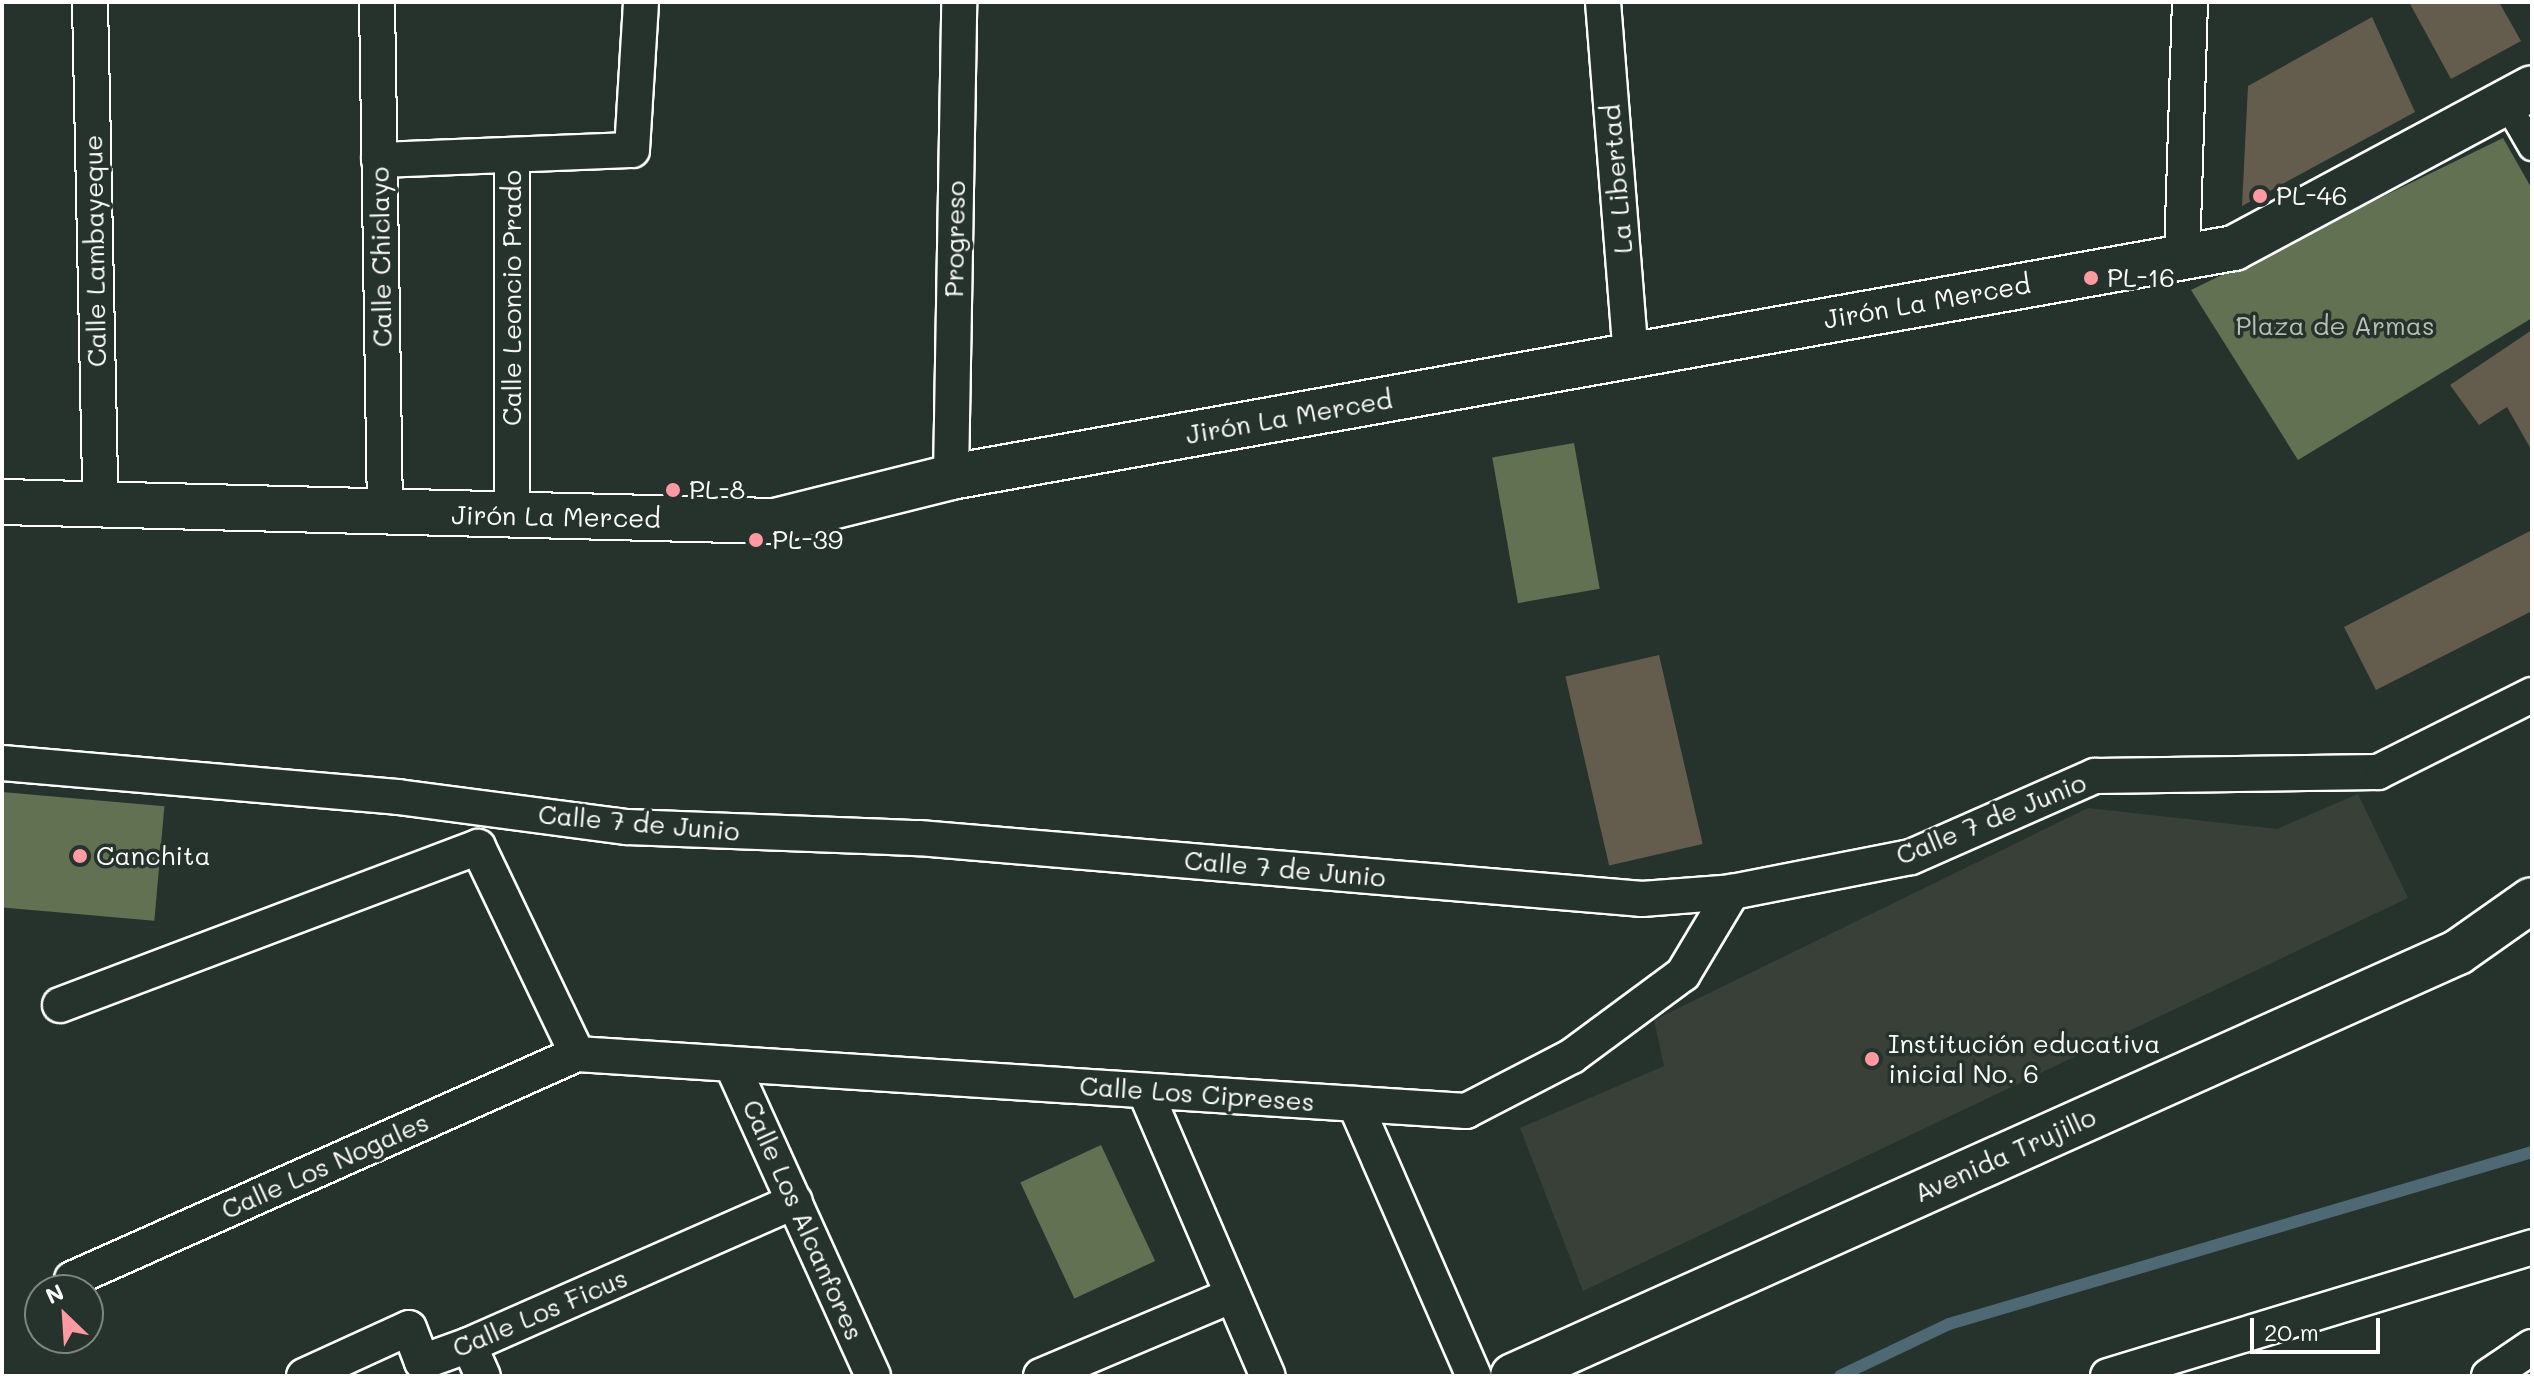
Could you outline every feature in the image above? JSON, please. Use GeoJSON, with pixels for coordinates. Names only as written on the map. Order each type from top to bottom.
{"type":"FeatureCollection","features":[{"type":"Feature","properties":{"kind":"street","name":"Calle Lambayeque"},"geometry":{"type":"LineString","coordinates":[[90,2],[100,499]]}},
{"type":"Feature","properties":{"kind":"street","name":"Calle Chiclayo"},"geometry":{"type":"LineString","coordinates":[[377,2],[385,511]]}},
{"type":"Feature","properties":{"kind":"street","name":"Calle Leoncio Prado"},"geometry":{"type":"LineString","coordinates":[[512,518],[512,156],[632,150],[641,2]]}},
{"type":"Feature","properties":{"kind":"street","name":"Progreso"},"geometry":{"type":"LineString","coordinates":[[951,477],[959,2]]}},
{"type":"Feature","properties":{"kind":"street","name":"La Libertad"},"geometry":{"type":"LineString","coordinates":[[1603,2],[1631,356]]}},
{"type":"Feature","properties":{"kind":"street"},"geometry":{"type":"LineString","coordinates":[[2182,256],[2190,2]]}},
{"type":"Feature","properties":{"kind":"street","name":"Jirón La Merced"},"geometry":{"type":"LineString","coordinates":[[2,502],[100,499],[512,518],[775,521],[951,477],[2234,248],[2519,95]]}},
{"type":"Feature","properties":{"kind":"street"},"geometry":{"type":"LineString","coordinates":[[2519,95],[2532,147]]}},
{"type":"Feature","properties":{"kind":"street"},"geometry":{"type":"LineString","coordinates":[[379,160],[512,156]]}},
{"type":"Feature","properties":{"kind":"street","name":"Calle 7 de Junio"},"geometry":{"type":"LineString","coordinates":[[2,763],[398,797],[627,827],[919,838],[1642,899],[1732,892],[1911,857],[2095,776],[2378,772],[2532,695]]}},
{"type":"Feature","properties":{"kind":"street"},"geometry":{"type":"LineString","coordinates":[[60,1005],[478,847],[577,1054]]}},
{"type":"Feature","properties":{"kind":"street","name":"Calle Los Cipreses"},"geometry":{"type":"LineString","coordinates":[[577,1054],[1466,1111],[1572,1056],[1683,974],[1732,892]]}},
{"type":"Feature","properties":{"kind":"street","name":"Avenida Trujillo"},"geometry":{"type":"LineString","coordinates":[[1513,1376],[2458,952],[2532,900]]}},
{"type":"Feature","properties":{"kind":"street","name":"Calle Los Nogales"},"geometry":{"type":"LineString","coordinates":[[83,1274],[577,1054]]}},
{"type":"Feature","properties":{"kind":"street","name":"Calle Los Alcanfores"},"geometry":{"type":"LineString","coordinates":[[732,1065],[873,1376]]}},
{"type":"Feature","properties":{"kind":"street"},"geometry":{"type":"LineString","coordinates":[[1145,1091],[1268,1376]]}},
{"type":"Feature","properties":{"kind":"street"},"geometry":{"type":"LineString","coordinates":[[1355,1104],[1474,1376]]}},
{"type":"Feature","properties":{"kind":"street","name":"Calle Los Ficus"},"geometry":{"type":"LineString","coordinates":[[304,1376],[409,1328],[422,1362],[469,1345],[795,1201]]}},
{"type":"Feature","properties":{"kind":"street"},"geometry":{"type":"LineString","coordinates":[[2108,1376],[2532,1247]]}},
{"type":"Feature","properties":{"kind":"street"},"geometry":{"type":"LineString","coordinates":[[1041,1376],[1233,1295]]}},
{"type":"Feature","properties":{"kind":"street"},"geometry":{"type":"LineString","coordinates":[[469,1345],[483,1376]]}},
{"type":"Feature","properties":{"kind":"street"},"geometry":{"type":"LineString","coordinates":[[2489,1376],[2532,1347]]}},
{"type":"Feature","properties":{"kind":"shaded area"},"geometry":{"type":"Polygon","coordinates":[[[2358,794],[2408,898],[1583,1291],[1520,1128],[1664,1066],[1654,1020],[2088,808],[2277,829],[2358,794]]]}},
{"type":"Feature","properties":{"kind":"green space","name":"Plaza de Armas"},"geometry":{"type":"Polygon","coordinates":[[[2503,138],[2532,189],[2532,318],[2298,460],[2191,290],[2503,138]]]}},
{"type":"Feature","properties":{"kind":"green space"},"geometry":{"type":"Polygon","coordinates":[[[1574,443],[1600,589],[1518,603],[1492,457],[1574,443]]]}},
{"type":"Feature","properties":{"kind":"green space","name":"Canchita"},"geometry":{"type":"Polygon","coordinates":[[[2,792],[164,806],[154,921],[2,907],[2,792]]]}},
{"type":"Feature","properties":{"kind":"green space"},"geometry":{"type":"Polygon","coordinates":[[[1101,1145],[1155,1261],[1074,1299],[1020,1183],[1101,1145]]]}},
{"type":"Feature","properties":{"kind":"building"},"geometry":{"type":"Polygon","coordinates":[[[2409,2],[2499,2],[2521,41],[2451,79],[2409,2]]]}},
{"type":"Feature","properties":{"kind":"building"},"geometry":{"type":"Polygon","coordinates":[[[2372,17],[2415,112],[2242,206],[2248,86],[2372,17]]]}},
{"type":"Feature","properties":{"kind":"building"},"geometry":{"type":"Polygon","coordinates":[[[2532,330],[2532,451],[2507,407],[2479,425],[2450,385],[2532,330]]]}},
{"type":"Feature","properties":{"kind":"building"},"geometry":{"type":"Polygon","coordinates":[[[2532,530],[2532,611],[2376,690],[2344,627],[2532,530]]]}},
{"type":"Feature","properties":{"kind":"building"},"geometry":{"type":"Polygon","coordinates":[[[1659,655],[1703,844],[1609,866],[1565,677],[1659,655]]]}},
{"type":"Feature","properties":{"kind":"waterway"},"geometry":{"type":"LineString","coordinates":[[1840,1376],[1949,1324],[2532,1152]]}},
{"type":"Feature","properties":{"kind":"place","name":"PL-46"},"geometry":{"type":"Point","coordinates":[2260,196]}},
{"type":"Feature","properties":{"kind":"place","name":"PL-16"},"geometry":{"type":"Point","coordinates":[2091,278]}},
{"type":"Feature","properties":{"kind":"place","name":"PL-8"},"geometry":{"type":"Point","coordinates":[673,490]}},
{"type":"Feature","properties":{"kind":"place","name":"PL-39"},"geometry":{"type":"Point","coordinates":[756,540]}},
{"type":"Feature","properties":{"kind":"place","name":"Canchita"},"geometry":{"type":"Point","coordinates":[80,856]}},
{"type":"Feature","properties":{"kind":"place","name":"Institución educativa inicial No. 6"},"geometry":{"type":"Point","coordinates":[1872,1059]}}]}
